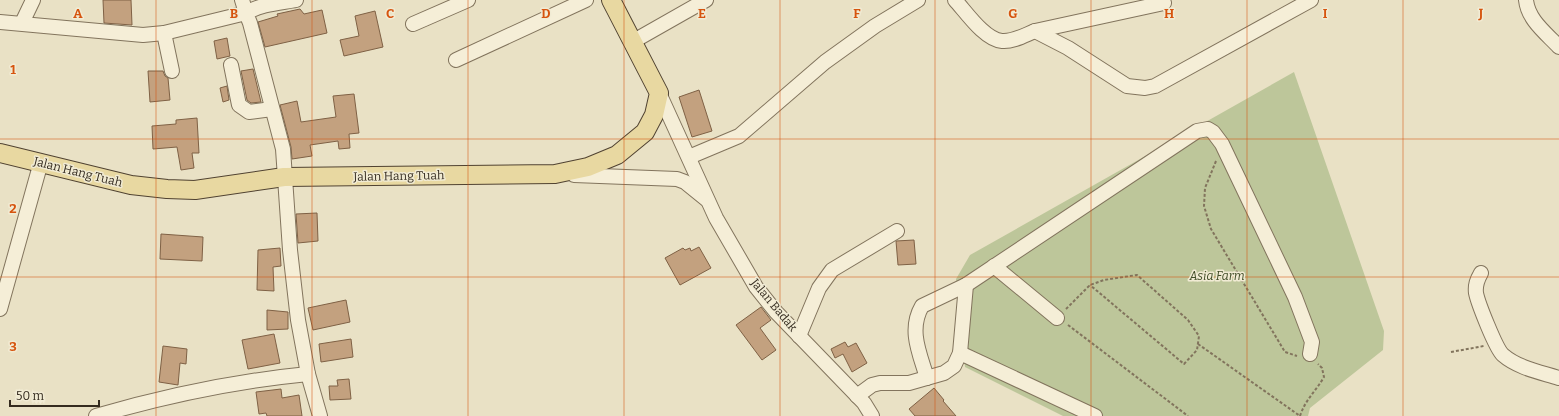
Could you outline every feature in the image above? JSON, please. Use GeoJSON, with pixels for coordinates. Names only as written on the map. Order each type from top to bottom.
{"type":"FeatureCollection","features":[{"type":"Feature","properties":{"kind":"main road"},"geometry":{"type":"LineString","coordinates":[[612,0],[659,93]]}},
{"type":"Feature","properties":{"kind":"main road","name":"Jalan Hang Tuah"},"geometry":{"type":"LineString","coordinates":[[0,153],[131,185],[166,189],[194,190],[284,177],[555,174],[588,167],[617,155],[645,132],[654,115],[659,93]]}},
{"type":"Feature","properties":{"kind":"street"},"geometry":{"type":"LineString","coordinates":[[22,23],[33,0]]}},
{"type":"Feature","properties":{"kind":"street"},"geometry":{"type":"LineString","coordinates":[[0,22],[143,35],[164,32],[244,7],[253,9],[296,0]]}},
{"type":"Feature","properties":{"kind":"street"},"geometry":{"type":"LineString","coordinates":[[413,24],[468,0]]}},
{"type":"Feature","properties":{"kind":"street"},"geometry":{"type":"LineString","coordinates":[[456,60],[586,0]]}},
{"type":"Feature","properties":{"kind":"street"},"geometry":{"type":"LineString","coordinates":[[632,42],[706,0]]}},
{"type":"Feature","properties":{"kind":"street"},"geometry":{"type":"LineString","coordinates":[[955,0],[986,34],[1001,41],[1015,39],[1035,31],[1164,2]]}},
{"type":"Feature","properties":{"kind":"street"},"geometry":{"type":"LineString","coordinates":[[1035,31],[1068,48],[1127,86],[1144,88],[1154,86],[1311,0]]}},
{"type":"Feature","properties":{"kind":"street"},"geometry":{"type":"LineString","coordinates":[[1526,0],[1527,7],[1535,21],[1559,47]]}},
{"type":"Feature","properties":{"kind":"street"},"geometry":{"type":"LineString","coordinates":[[689,157],[739,136],[825,62],[875,26],[913,3]]}},
{"type":"Feature","properties":{"kind":"street"},"geometry":{"type":"LineString","coordinates":[[244,7],[250,23],[283,149],[284,177],[298,320],[308,374],[320,416]]}},
{"type":"Feature","properties":{"kind":"street"},"geometry":{"type":"LineString","coordinates":[[164,32],[172,72]]}},
{"type":"Feature","properties":{"kind":"street"},"geometry":{"type":"LineString","coordinates":[[231,65],[239,105],[249,112],[272,109]]}},
{"type":"Feature","properties":{"kind":"street","name":"Jalan Badak"},"geometry":{"type":"LineString","coordinates":[[659,93],[716,218],[756,287],[799,336],[857,396],[872,416]]}},
{"type":"Feature","properties":{"kind":"street"},"geometry":{"type":"LineString","coordinates":[[927,378],[914,334],[918,313],[922,306],[966,285],[1197,131],[1208,129],[1213,132],[1222,144],[1295,297],[1312,342],[1310,354]]}},
{"type":"Feature","properties":{"kind":"street"},"geometry":{"type":"LineString","coordinates":[[0,309],[41,162]]}},
{"type":"Feature","properties":{"kind":"street"},"geometry":{"type":"LineString","coordinates":[[555,174],[676,179],[685,182],[708,201]]}},
{"type":"Feature","properties":{"kind":"street"},"geometry":{"type":"LineString","coordinates":[[799,336],[819,288],[832,270],[897,231]]}},
{"type":"Feature","properties":{"kind":"street"},"geometry":{"type":"LineString","coordinates":[[994,266],[1057,318]]}},
{"type":"Feature","properties":{"kind":"street"},"geometry":{"type":"LineString","coordinates":[[1481,273],[1476,282],[1476,294],[1495,344],[1501,354],[1516,363],[1559,378]]}},
{"type":"Feature","properties":{"kind":"street"},"geometry":{"type":"LineString","coordinates":[[857,396],[872,386],[880,383],[909,383],[944,373],[954,366],[960,353],[966,285]]}},
{"type":"Feature","properties":{"kind":"street"},"geometry":{"type":"LineString","coordinates":[[960,353],[1096,416]]}},
{"type":"Feature","properties":{"kind":"street"},"geometry":{"type":"LineString","coordinates":[[96,416],[132,406],[217,388],[308,374]]}},
{"type":"Feature","properties":{"kind":"path"},"geometry":{"type":"LineString","coordinates":[[1198,344],[1300,416],[1303,405],[1320,385],[1324,377],[1322,368],[1310,354],[1297,356],[1285,352],[1211,229],[1204,206],[1205,188],[1222,144]]}},
{"type":"Feature","properties":{"kind":"path"},"geometry":{"type":"LineString","coordinates":[[1090,285],[1184,364],[1197,350],[1199,336],[1188,320],[1137,275],[1104,280],[1090,285],[1057,318],[1188,416]]}},
{"type":"Feature","properties":{"kind":"path"},"geometry":{"type":"LineString","coordinates":[[1451,352],[1495,344]]}},
{"type":"Feature","properties":{"kind":"green space","name":"Asia Farm"},"geometry":{"type":"Polygon","coordinates":[[[1294,72],[1384,331],[1383,350],[1310,408],[1308,416],[1063,416],[965,367],[956,279],[970,255],[1294,72]]]}},
{"type":"Feature","properties":{"kind":"building"},"geometry":{"type":"Polygon","coordinates":[[[103,0],[131,0],[132,25],[104,23],[103,0]]]}},
{"type":"Feature","properties":{"kind":"building"},"geometry":{"type":"Polygon","coordinates":[[[300,9],[304,14],[322,10],[327,33],[265,47],[258,22],[278,16],[277,14],[300,9]]]}},
{"type":"Feature","properties":{"kind":"building"},"geometry":{"type":"Polygon","coordinates":[[[375,11],[383,47],[344,56],[340,40],[359,36],[355,16],[375,11]]]}},
{"type":"Feature","properties":{"kind":"building"},"geometry":{"type":"Polygon","coordinates":[[[227,38],[230,56],[217,59],[214,41],[227,38]]]}},
{"type":"Feature","properties":{"kind":"building"},"geometry":{"type":"Polygon","coordinates":[[[253,69],[261,102],[251,103],[247,100],[241,71],[253,69]]]}},
{"type":"Feature","properties":{"kind":"building"},"geometry":{"type":"Polygon","coordinates":[[[148,71],[163,71],[165,76],[168,78],[170,100],[150,102],[148,71]]]}},
{"type":"Feature","properties":{"kind":"building"},"geometry":{"type":"Polygon","coordinates":[[[227,86],[229,100],[223,102],[220,88],[227,86]]]}},
{"type":"Feature","properties":{"kind":"building"},"geometry":{"type":"Polygon","coordinates":[[[699,90],[712,131],[692,137],[679,97],[699,90]]]}},
{"type":"Feature","properties":{"kind":"building"},"geometry":{"type":"Polygon","coordinates":[[[354,94],[359,133],[349,134],[350,148],[339,149],[338,141],[310,145],[312,156],[292,159],[291,147],[280,105],[297,101],[301,122],[336,117],[333,96],[354,94]]]}},
{"type":"Feature","properties":{"kind":"building"},"geometry":{"type":"Polygon","coordinates":[[[197,118],[199,153],[192,153],[194,168],[181,170],[177,147],[153,149],[152,126],[176,124],[176,120],[197,118]]]}},
{"type":"Feature","properties":{"kind":"building"},"geometry":{"type":"Polygon","coordinates":[[[317,213],[318,241],[298,243],[296,214],[317,213]]]}},
{"type":"Feature","properties":{"kind":"building"},"geometry":{"type":"Polygon","coordinates":[[[161,234],[203,237],[202,261],[160,259],[161,234]]]}},
{"type":"Feature","properties":{"kind":"building"},"geometry":{"type":"Polygon","coordinates":[[[914,240],[916,264],[898,265],[896,241],[914,240]]]}},
{"type":"Feature","properties":{"kind":"building"},"geometry":{"type":"Polygon","coordinates":[[[699,247],[711,268],[680,285],[665,258],[683,248],[685,250],[690,248],[691,251],[699,247]]]}},
{"type":"Feature","properties":{"kind":"building"},"geometry":{"type":"Polygon","coordinates":[[[280,248],[281,266],[273,267],[274,291],[257,290],[258,250],[280,248]]]}},
{"type":"Feature","properties":{"kind":"building"},"geometry":{"type":"Polygon","coordinates":[[[346,300],[350,322],[313,330],[308,308],[346,300]]]}},
{"type":"Feature","properties":{"kind":"building"},"geometry":{"type":"Polygon","coordinates":[[[761,307],[771,320],[760,328],[776,350],[762,360],[736,325],[761,307]]]}},
{"type":"Feature","properties":{"kind":"building"},"geometry":{"type":"Polygon","coordinates":[[[267,310],[288,312],[288,329],[267,330],[267,310]]]}},
{"type":"Feature","properties":{"kind":"building"},"geometry":{"type":"Polygon","coordinates":[[[274,334],[280,363],[248,369],[242,340],[274,334]]]}},
{"type":"Feature","properties":{"kind":"building"},"geometry":{"type":"Polygon","coordinates":[[[351,339],[353,357],[321,362],[319,344],[351,339]]]}},
{"type":"Feature","properties":{"kind":"building"},"geometry":{"type":"Polygon","coordinates":[[[845,342],[848,347],[856,343],[867,363],[852,372],[843,354],[835,358],[831,349],[845,342]]]}},
{"type":"Feature","properties":{"kind":"building"},"geometry":{"type":"Polygon","coordinates":[[[163,346],[187,349],[186,364],[180,363],[178,385],[159,382],[163,346]]]}},
{"type":"Feature","properties":{"kind":"building"},"geometry":{"type":"Polygon","coordinates":[[[349,379],[351,399],[330,400],[329,386],[338,386],[337,380],[349,379]]]}},
{"type":"Feature","properties":{"kind":"building"},"geometry":{"type":"Polygon","coordinates":[[[934,388],[956,416],[915,416],[909,409],[934,388]]]}},
{"type":"Feature","properties":{"kind":"building"},"geometry":{"type":"Polygon","coordinates":[[[281,389],[282,398],[299,395],[302,416],[267,416],[266,413],[259,414],[256,392],[281,389]]]}}]}
